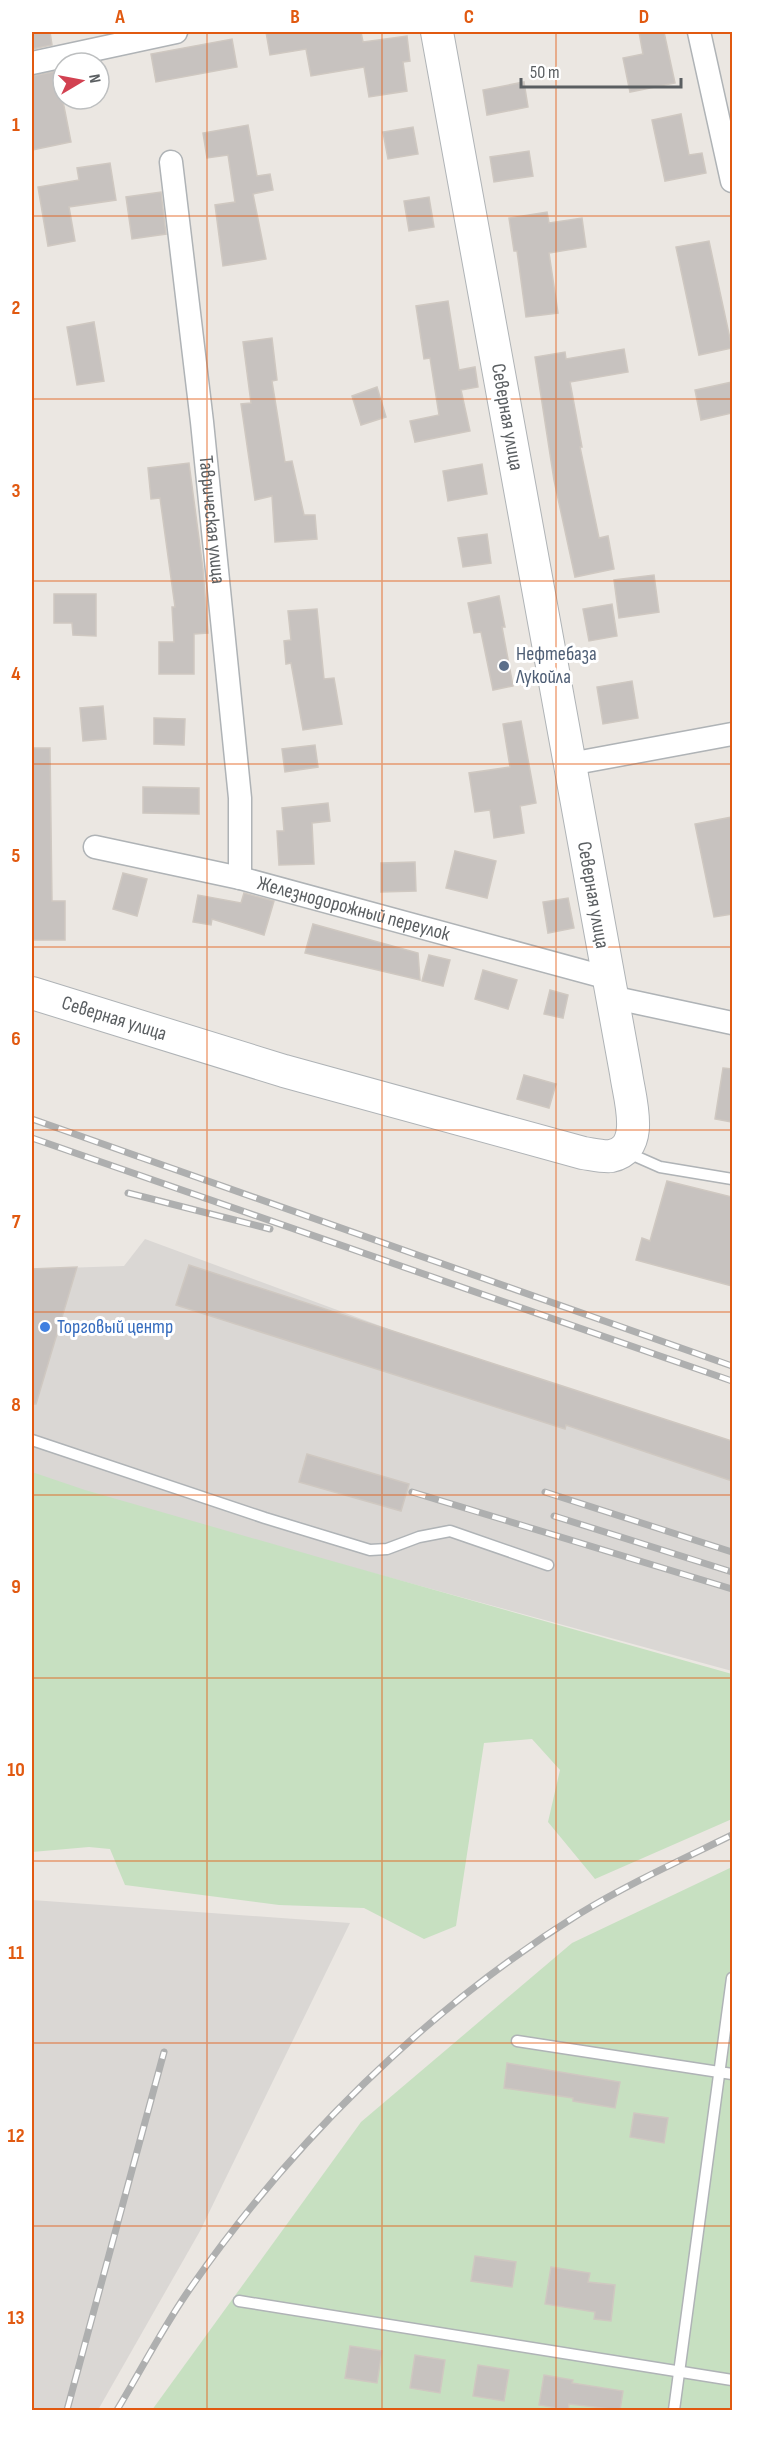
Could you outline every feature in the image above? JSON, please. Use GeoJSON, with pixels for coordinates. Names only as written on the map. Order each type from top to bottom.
{"type":"FeatureCollection","features":[{"type":"Feature","properties":{"kind":"street"},"geometry":{"type":"LineString","coordinates":[[32,63],[176,32]]}},
{"type":"Feature","properties":{"kind":"street","name":"Северная улица"},"geometry":{"type":"LineString","coordinates":[[32,993],[284,1071],[560,1147],[610,1156],[623,1151],[631,1142],[633,1128],[626,1072],[437,32]]}},
{"type":"Feature","properties":{"kind":"street"},"geometry":{"type":"LineString","coordinates":[[699,32],[732,181]]}},
{"type":"Feature","properties":{"kind":"street","name":"Таврическая улица"},"geometry":{"type":"LineString","coordinates":[[171,162],[202,422],[240,798],[240,878]]}},
{"type":"Feature","properties":{"kind":"street"},"geometry":{"type":"LineString","coordinates":[[570,764],[732,734]]}},
{"type":"Feature","properties":{"kind":"street","name":"Железнодорожный переулок"},"geometry":{"type":"LineString","coordinates":[[95,847],[240,878],[732,1023]]}},
{"type":"Feature","properties":{"kind":"lane"},"geometry":{"type":"LineString","coordinates":[[623,1151],[660,1167],[732,1179]]}},
{"type":"Feature","properties":{"kind":"lane"},"geometry":{"type":"LineString","coordinates":[[32,1440],[265,1518],[370,1550],[387,1549],[419,1537],[450,1531],[548,1565]]}},
{"type":"Feature","properties":{"kind":"lane"},"geometry":{"type":"LineString","coordinates":[[674,2410],[732,1978]]}},
{"type":"Feature","properties":{"kind":"lane"},"geometry":{"type":"LineString","coordinates":[[516,2041],[732,2074]]}},
{"type":"Feature","properties":{"kind":"lane"},"geometry":{"type":"LineString","coordinates":[[239,2301],[732,2380]]}},
{"type":"Feature","properties":{"kind":"shaded area"},"geometry":{"type":"Polygon","coordinates":[[[145,1239],[581,1400],[732,1451],[732,1671],[32,1480],[32,1269],[124,1266],[145,1239]]]}},
{"type":"Feature","properties":{"kind":"shaded area"},"geometry":{"type":"Polygon","coordinates":[[[32,1900],[350,1923],[200,2231],[98,2410],[32,2410],[32,1900]]]}},
{"type":"Feature","properties":{"kind":"green space"},"geometry":{"type":"Polygon","coordinates":[[[32,1472],[85,1490],[732,1674],[732,1819],[595,1879],[548,1822],[560,1770],[532,1739],[484,1743],[456,1926],[424,1939],[364,1908],[279,1905],[125,1885],[110,1849],[89,1847],[32,1852],[32,1472]]]}},
{"type":"Feature","properties":{"kind":"green space"},"geometry":{"type":"Polygon","coordinates":[[[732,1867],[732,2410],[152,2410],[361,2122],[572,1943],[732,1867]]]}},
{"type":"Feature","properties":{"kind":"building"},"geometry":{"type":"Polygon","coordinates":[[[32,32],[50,32],[52,45],[32,49],[32,32]]]}},
{"type":"Feature","properties":{"kind":"building"},"geometry":{"type":"Polygon","coordinates":[[[266,32],[361,32],[363,42],[407,36],[410,61],[403,62],[407,91],[369,97],[364,67],[311,76],[306,49],[270,55],[266,32]]]}},
{"type":"Feature","properties":{"kind":"building"},"geometry":{"type":"Polygon","coordinates":[[[639,32],[664,32],[675,83],[630,92],[623,58],[643,54],[639,32]]]}},
{"type":"Feature","properties":{"kind":"building"},"geometry":{"type":"Polygon","coordinates":[[[232,39],[237,67],[156,82],[151,54],[232,39]]]}},
{"type":"Feature","properties":{"kind":"building"},"geometry":{"type":"Polygon","coordinates":[[[51,72],[51,111],[65,111],[71,142],[32,150],[32,76],[51,72]]]}},
{"type":"Feature","properties":{"kind":"building"},"geometry":{"type":"Polygon","coordinates":[[[524,82],[528,107],[487,115],[483,90],[524,82]]]}},
{"type":"Feature","properties":{"kind":"building"},"geometry":{"type":"Polygon","coordinates":[[[681,114],[689,155],[702,153],[706,173],[665,181],[652,120],[681,114]]]}},
{"type":"Feature","properties":{"kind":"building"},"geometry":{"type":"Polygon","coordinates":[[[248,125],[257,176],[270,174],[273,190],[253,194],[266,259],[223,266],[215,205],[235,202],[228,155],[207,158],[203,133],[248,125]]]}},
{"type":"Feature","properties":{"kind":"building"},"geometry":{"type":"Polygon","coordinates":[[[413,127],[418,154],[388,159],[383,132],[413,127]]]}},
{"type":"Feature","properties":{"kind":"building"},"geometry":{"type":"Polygon","coordinates":[[[529,151],[533,176],[494,182],[490,157],[529,151]]]}},
{"type":"Feature","properties":{"kind":"building"},"geometry":{"type":"Polygon","coordinates":[[[110,163],[116,200],[69,207],[75,241],[48,246],[38,187],[79,180],[77,168],[110,163]]]}},
{"type":"Feature","properties":{"kind":"building"},"geometry":{"type":"Polygon","coordinates":[[[161,192],[166,234],[132,239],[126,197],[161,192]]]}},
{"type":"Feature","properties":{"kind":"building"},"geometry":{"type":"Polygon","coordinates":[[[429,197],[434,227],[409,231],[404,201],[429,197]]]}},
{"type":"Feature","properties":{"kind":"building"},"geometry":{"type":"Polygon","coordinates":[[[547,212],[549,223],[582,218],[586,247],[549,253],[558,313],[526,317],[517,251],[514,251],[509,218],[547,212]]]}},
{"type":"Feature","properties":{"kind":"building"},"geometry":{"type":"Polygon","coordinates":[[[709,241],[732,348],[699,355],[676,247],[709,241]]]}},
{"type":"Feature","properties":{"kind":"building"},"geometry":{"type":"Polygon","coordinates":[[[448,301],[459,370],[475,367],[478,387],[461,390],[470,431],[415,442],[410,421],[439,415],[430,358],[424,359],[416,306],[448,301]]]}},
{"type":"Feature","properties":{"kind":"building"},"geometry":{"type":"Polygon","coordinates":[[[94,322],[104,381],[77,385],[67,327],[94,322]]]}},
{"type":"Feature","properties":{"kind":"building"},"geometry":{"type":"Polygon","coordinates":[[[272,338],[277,380],[272,381],[285,462],[292,461],[304,515],[315,515],[317,539],[275,542],[272,496],[255,500],[241,404],[251,403],[243,342],[272,338]]]}},
{"type":"Feature","properties":{"kind":"building"},"geometry":{"type":"Polygon","coordinates":[[[624,349],[628,372],[570,382],[582,447],[580,447],[599,538],[608,536],[614,569],[575,577],[554,480],[535,357],[565,352],[566,359],[624,349]]]}},
{"type":"Feature","properties":{"kind":"building"},"geometry":{"type":"Polygon","coordinates":[[[732,382],[732,413],[701,420],[695,390],[732,382]]]}},
{"type":"Feature","properties":{"kind":"building"},"geometry":{"type":"Polygon","coordinates":[[[377,387],[386,417],[361,425],[352,396],[377,387]]]}},
{"type":"Feature","properties":{"kind":"building"},"geometry":{"type":"Polygon","coordinates":[[[189,463],[203,569],[208,633],[194,634],[194,674],[159,674],[159,642],[174,642],[172,607],[175,607],[160,498],[151,499],[148,468],[189,463]]]}},
{"type":"Feature","properties":{"kind":"building"},"geometry":{"type":"Polygon","coordinates":[[[482,464],[487,494],[448,501],[443,471],[482,464]]]}},
{"type":"Feature","properties":{"kind":"building"},"geometry":{"type":"Polygon","coordinates":[[[487,534],[491,563],[463,567],[458,538],[487,534]]]}},
{"type":"Feature","properties":{"kind":"building"},"geometry":{"type":"Polygon","coordinates":[[[654,575],[659,612],[619,618],[614,580],[654,575]]]}},
{"type":"Feature","properties":{"kind":"building"},"geometry":{"type":"Polygon","coordinates":[[[54,594],[96,594],[96,636],[73,635],[72,623],[54,623],[54,594]]]}},
{"type":"Feature","properties":{"kind":"building"},"geometry":{"type":"Polygon","coordinates":[[[499,596],[505,627],[502,627],[513,686],[493,690],[481,632],[474,633],[468,603],[499,596]]]}},
{"type":"Feature","properties":{"kind":"building"},"geometry":{"type":"Polygon","coordinates":[[[612,604],[617,636],[589,641],[583,609],[612,604]]]}},
{"type":"Feature","properties":{"kind":"building"},"geometry":{"type":"Polygon","coordinates":[[[317,609],[324,679],[334,678],[342,724],[303,730],[291,663],[286,664],[284,641],[291,640],[288,611],[317,609]]]}},
{"type":"Feature","properties":{"kind":"building"},"geometry":{"type":"Polygon","coordinates":[[[632,681],[638,718],[603,724],[597,687],[632,681]]]}},
{"type":"Feature","properties":{"kind":"building"},"geometry":{"type":"Polygon","coordinates":[[[103,706],[106,739],[83,741],[80,708],[103,706]]]}},
{"type":"Feature","properties":{"kind":"building"},"geometry":{"type":"Polygon","coordinates":[[[154,718],[185,719],[184,745],[154,744],[154,718]]]}},
{"type":"Feature","properties":{"kind":"building"},"geometry":{"type":"Polygon","coordinates":[[[521,721],[536,803],[520,806],[524,833],[494,838],[490,810],[475,812],[469,773],[510,767],[503,724],[521,721]]]}},
{"type":"Feature","properties":{"kind":"building"},"geometry":{"type":"Polygon","coordinates":[[[315,745],[318,767],[285,772],[282,749],[315,745]]]}},
{"type":"Feature","properties":{"kind":"building"},"geometry":{"type":"Polygon","coordinates":[[[32,748],[50,748],[52,901],[65,901],[65,940],[32,940],[32,748]]]}},
{"type":"Feature","properties":{"kind":"building"},"geometry":{"type":"Polygon","coordinates":[[[143,787],[199,788],[199,814],[143,813],[143,787]]]}},
{"type":"Feature","properties":{"kind":"building"},"geometry":{"type":"Polygon","coordinates":[[[328,803],[330,821],[312,823],[314,864],[279,865],[277,831],[284,831],[282,808],[328,803]]]}},
{"type":"Feature","properties":{"kind":"building"},"geometry":{"type":"Polygon","coordinates":[[[732,817],[732,914],[714,917],[695,824],[732,817]]]}},
{"type":"Feature","properties":{"kind":"building"},"geometry":{"type":"Polygon","coordinates":[[[455,851],[496,861],[487,898],[446,888],[455,851]]]}},
{"type":"Feature","properties":{"kind":"building"},"geometry":{"type":"Polygon","coordinates":[[[415,862],[416,891],[381,892],[381,863],[415,862]]]}},
{"type":"Feature","properties":{"kind":"building"},"geometry":{"type":"Polygon","coordinates":[[[123,873],[147,879],[137,916],[113,909],[123,873]]]}},
{"type":"Feature","properties":{"kind":"building"},"geometry":{"type":"Polygon","coordinates":[[[244,893],[274,901],[264,935],[212,919],[211,925],[193,922],[198,895],[241,903],[244,893]]]}},
{"type":"Feature","properties":{"kind":"building"},"geometry":{"type":"Polygon","coordinates":[[[568,898],[574,928],[548,933],[543,902],[568,898]]]}},
{"type":"Feature","properties":{"kind":"building"},"geometry":{"type":"Polygon","coordinates":[[[313,924],[418,953],[420,980],[305,953],[313,924]]]}},
{"type":"Feature","properties":{"kind":"building"},"geometry":{"type":"Polygon","coordinates":[[[429,955],[450,960],[443,986],[422,981],[429,955]]]}},
{"type":"Feature","properties":{"kind":"building"},"geometry":{"type":"Polygon","coordinates":[[[483,970],[517,980],[508,1009],[475,999],[483,970]]]}},
{"type":"Feature","properties":{"kind":"building"},"geometry":{"type":"Polygon","coordinates":[[[550,990],[568,995],[563,1018],[544,1014],[550,990]]]}},
{"type":"Feature","properties":{"kind":"building"},"geometry":{"type":"Polygon","coordinates":[[[723,1068],[732,1069],[732,1122],[715,1119],[723,1068]]]}},
{"type":"Feature","properties":{"kind":"building"},"geometry":{"type":"Polygon","coordinates":[[[524,1075],[556,1084],[549,1108],[517,1099],[524,1075]]]}},
{"type":"Feature","properties":{"kind":"building"},"geometry":{"type":"Polygon","coordinates":[[[667,1181],[732,1197],[732,1286],[636,1260],[642,1238],[650,1241],[667,1181]]]}},
{"type":"Feature","properties":{"kind":"building"},"geometry":{"type":"Polygon","coordinates":[[[189,1265],[732,1441],[732,1481],[566,1425],[565,1429],[176,1305],[189,1265]]]}},
{"type":"Feature","properties":{"kind":"building","name":"Торговый центр"},"geometry":{"type":"Polygon","coordinates":[[[77,1267],[36,1404],[32,1404],[32,1269],[77,1267]]]}},
{"type":"Feature","properties":{"kind":"building"},"geometry":{"type":"Polygon","coordinates":[[[307,1454],[409,1484],[401,1511],[299,1482],[307,1454]]]}},
{"type":"Feature","properties":{"kind":"building"},"geometry":{"type":"Polygon","coordinates":[[[507,2063],[620,2082],[615,2108],[573,2101],[573,2098],[504,2088],[507,2063]]]}},
{"type":"Feature","properties":{"kind":"building"},"geometry":{"type":"Polygon","coordinates":[[[634,2113],[668,2118],[664,2143],[630,2137],[634,2113]]]}},
{"type":"Feature","properties":{"kind":"building"},"geometry":{"type":"Polygon","coordinates":[[[475,2256],[516,2262],[512,2287],[471,2281],[475,2256]]]}},
{"type":"Feature","properties":{"kind":"building"},"geometry":{"type":"Polygon","coordinates":[[[551,2267],[590,2273],[588,2282],[615,2285],[611,2321],[594,2319],[595,2312],[545,2304],[551,2267]]]}},
{"type":"Feature","properties":{"kind":"building"},"geometry":{"type":"Polygon","coordinates":[[[350,2346],[382,2351],[377,2383],[345,2378],[350,2346]]]}},
{"type":"Feature","properties":{"kind":"building"},"geometry":{"type":"Polygon","coordinates":[[[415,2355],[445,2360],[440,2393],[410,2388],[415,2355]]]}},
{"type":"Feature","properties":{"kind":"building"},"geometry":{"type":"Polygon","coordinates":[[[478,2365],[509,2370],[504,2401],[473,2396],[478,2365]]]}},
{"type":"Feature","properties":{"kind":"building"},"geometry":{"type":"Polygon","coordinates":[[[544,2375],[573,2380],[572,2383],[623,2391],[620,2410],[569,2404],[568,2410],[539,2405],[544,2375]]]}},
{"type":"Feature","properties":{"kind":"railway"},"geometry":{"type":"LineString","coordinates":[[32,1119],[732,1366]]}},
{"type":"Feature","properties":{"kind":"railway"},"geometry":{"type":"LineString","coordinates":[[32,1138],[732,1381]]}},
{"type":"Feature","properties":{"kind":"railway"},"geometry":{"type":"LineString","coordinates":[[128,1193],[270,1229]]}},
{"type":"Feature","properties":{"kind":"railway"},"geometry":{"type":"LineString","coordinates":[[412,1492],[732,1589]]}},
{"type":"Feature","properties":{"kind":"railway"},"geometry":{"type":"LineString","coordinates":[[545,1492],[732,1552]]}},
{"type":"Feature","properties":{"kind":"railway"},"geometry":{"type":"LineString","coordinates":[[554,1516],[732,1572]]}},
{"type":"Feature","properties":{"kind":"railway"},"geometry":{"type":"LineString","coordinates":[[117,2410],[177,2307],[227,2238],[270,2184],[316,2133],[414,2037],[467,1993],[522,1952],[579,1914],[732,1835]]}},
{"type":"Feature","properties":{"kind":"railway"},"geometry":{"type":"LineString","coordinates":[[67,2410],[164,2052]]}},
{"type":"Feature","properties":{"kind":"place","name":"Нефтебаза Лукойла"},"geometry":{"type":"Point","coordinates":[504,666]}},
{"type":"Feature","properties":{"kind":"place","name":"Торговый центр"},"geometry":{"type":"Point","coordinates":[45,1327]}}]}
